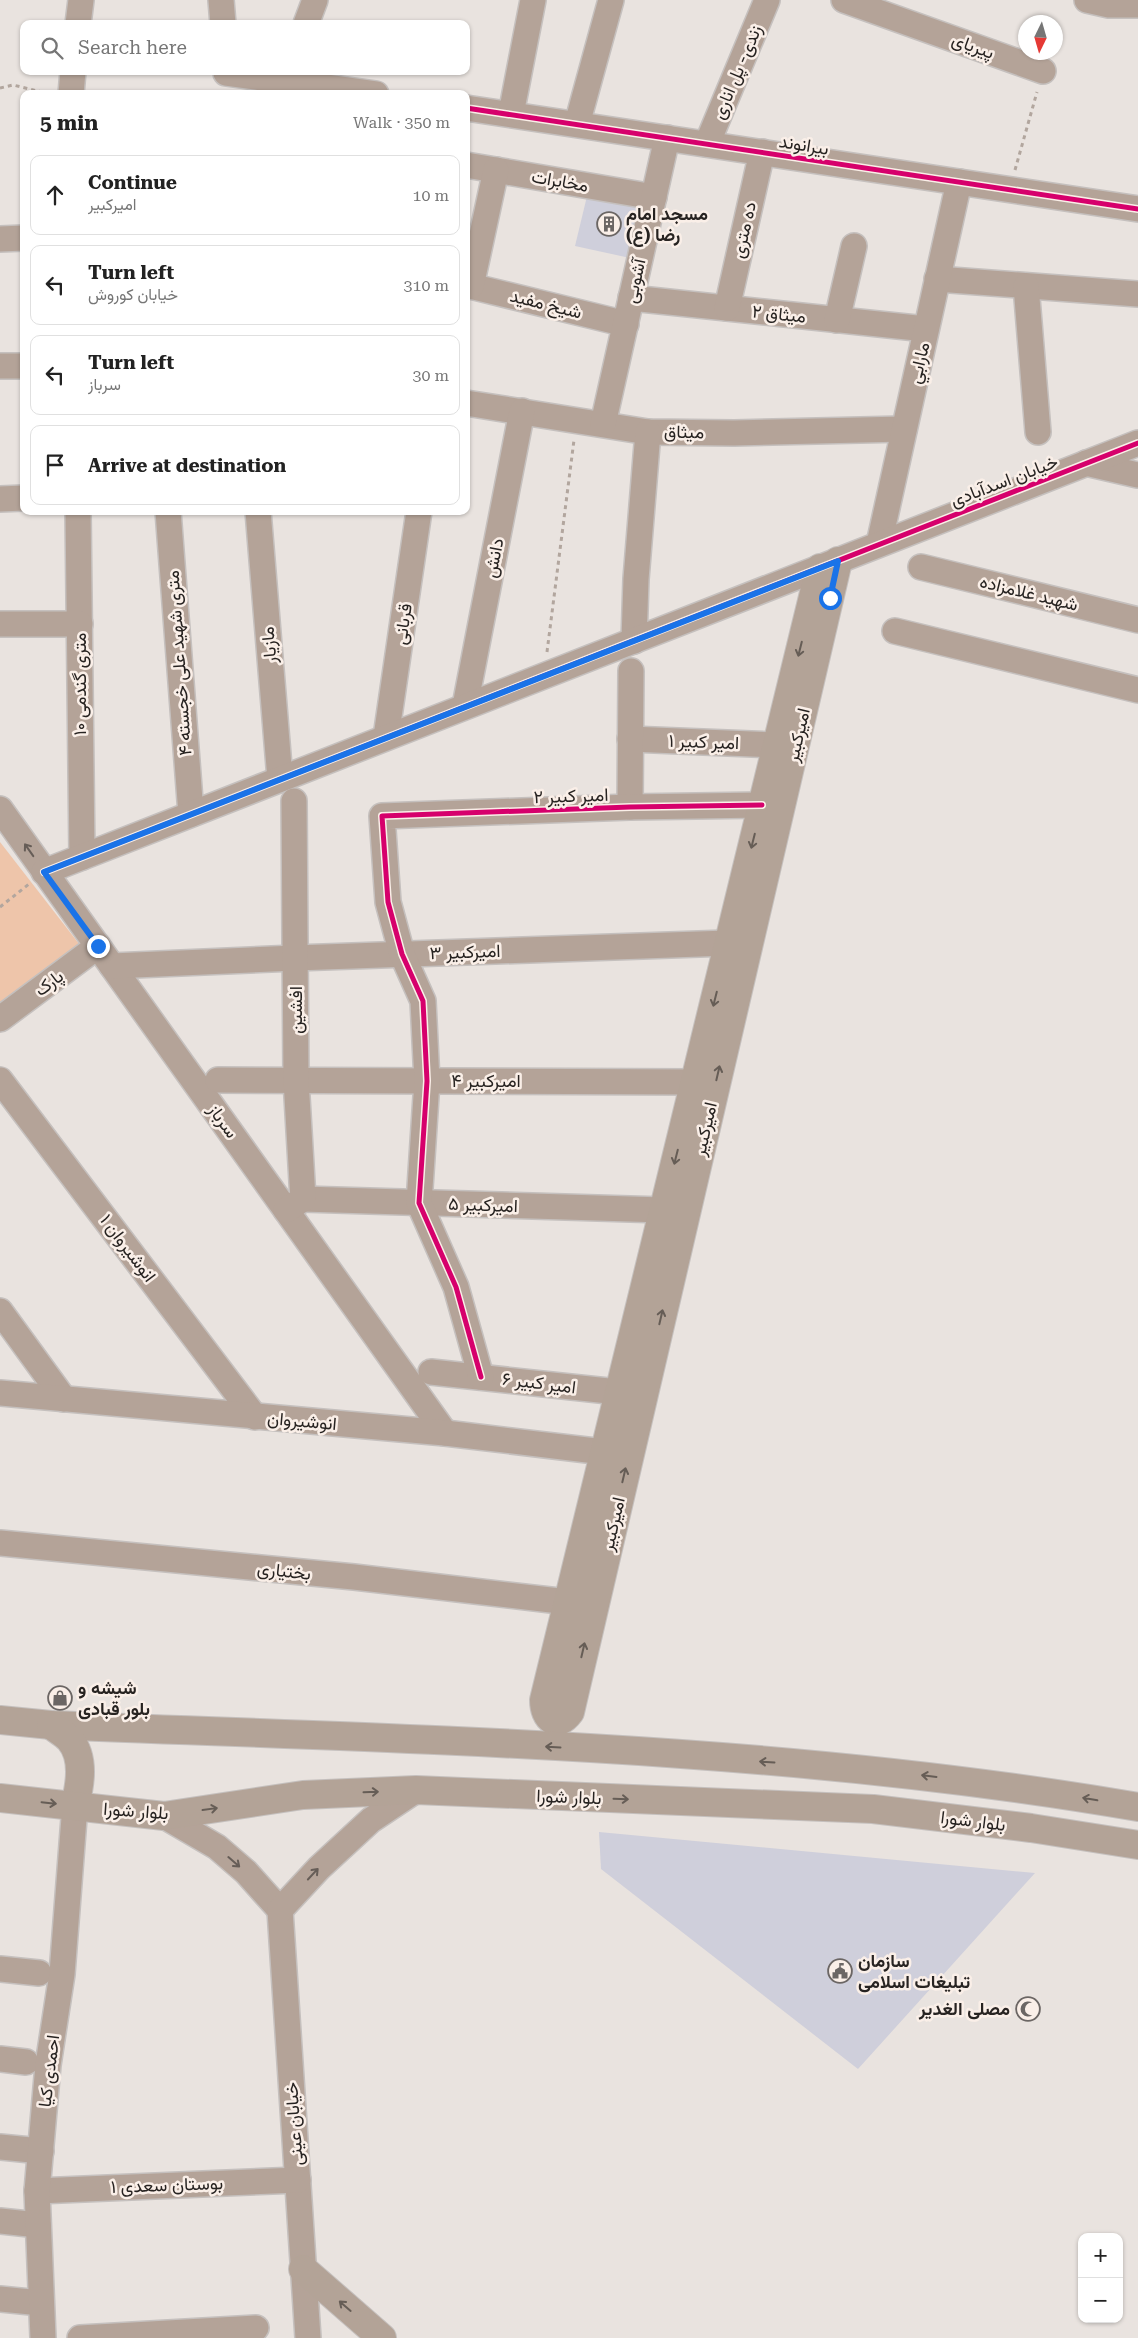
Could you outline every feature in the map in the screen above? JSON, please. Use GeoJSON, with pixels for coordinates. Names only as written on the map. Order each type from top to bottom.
{"type":"FeatureCollection","features":[{"type":"Feature","properties":{"kind":"main road","name":"امیرکبیر"},"geometry":{"type":"LineString","coordinates":[[829,564],[750,895],[570,1712],[565,1718],[557,1721],[550,1719],[544,1713],[544,1700],[728,942],[750,895],[762,806],[777,744],[829,564]]}},
{"type":"Feature","properties":{"kind":"main road"},"geometry":{"type":"LineString","coordinates":[[572,1698],[591,1749]]}},
{"type":"Feature","properties":{"kind":"main road","name":"امیرکبیر"},"geometry":{"type":"LineString","coordinates":[[512,1744],[527,1727],[544,1700]]}},
{"type":"Feature","properties":{"kind":"main road"},"geometry":{"type":"LineString","coordinates":[[0,1720],[51,1725],[512,1744],[877,1770],[1041,1790],[1138,1807]]}},
{"type":"Feature","properties":{"kind":"main road"},"geometry":{"type":"LineString","coordinates":[[51,1725],[70,1740],[79,1760],[80,1778],[75,1805]]}},
{"type":"Feature","properties":{"kind":"main road","name":"بلوار شورا"},"geometry":{"type":"LineString","coordinates":[[0,1798],[164,1816],[304,1795],[416,1790],[873,1809],[1032,1828],[1138,1845]]}},
{"type":"Feature","properties":{"kind":"main road"},"geometry":{"type":"LineString","coordinates":[[304,2269],[382,2338]]}},
{"type":"Feature","properties":{"kind":"street"},"geometry":{"type":"LineString","coordinates":[[78,20],[81,0]]}},
{"type":"Feature","properties":{"kind":"street"},"geometry":{"type":"LineString","coordinates":[[221,0],[222,20]]}},
{"type":"Feature","properties":{"kind":"street"},"geometry":{"type":"LineString","coordinates":[[308,20],[315,0]]}},
{"type":"Feature","properties":{"kind":"street"},"geometry":{"type":"LineString","coordinates":[[511,114],[534,0]]}},
{"type":"Feature","properties":{"kind":"street"},"geometry":{"type":"LineString","coordinates":[[577,124],[611,0]]}},
{"type":"Feature","properties":{"kind":"street","name":"زندی- پل اناری"},"geometry":{"type":"LineString","coordinates":[[707,144],[767,0]]}},
{"type":"Feature","properties":{"kind":"street","name":"پیریای"},"geometry":{"type":"LineString","coordinates":[[844,0],[1043,71]]}},
{"type":"Feature","properties":{"kind":"street"},"geometry":{"type":"LineString","coordinates":[[1087,0],[1109,5],[1138,5]]}},
{"type":"Feature","properties":{"kind":"street"},"geometry":{"type":"LineString","coordinates":[[71,90],[73,75]]}},
{"type":"Feature","properties":{"kind":"street"},"geometry":{"type":"LineString","coordinates":[[227,79],[287,76],[356,90]]}},
{"type":"Feature","properties":{"kind":"street","name":"بیرانوند"},"geometry":{"type":"LineString","coordinates":[[470,109],[1138,209]]}},
{"type":"Feature","properties":{"kind":"street","name":"آشوبی"},"geometry":{"type":"LineString","coordinates":[[603,424],[667,138]]}},
{"type":"Feature","properties":{"kind":"street","name":"ده متری"},"geometry":{"type":"LineString","coordinates":[[727,308],[762,152]]}},
{"type":"Feature","properties":{"kind":"street","name":"مخابرات"},"geometry":{"type":"LineString","coordinates":[[470,166],[654,196]]}},
{"type":"Feature","properties":{"kind":"street"},"geometry":{"type":"LineString","coordinates":[[470,277],[496,170]]}},
{"type":"Feature","properties":{"kind":"street","name":"مارابي"},"geometry":{"type":"LineString","coordinates":[[880,544],[959,182]]}},
{"type":"Feature","properties":{"kind":"street"},"geometry":{"type":"LineString","coordinates":[[0,239],[20,238]]}},
{"type":"Feature","properties":{"kind":"street"},"geometry":{"type":"LineString","coordinates":[[837,320],[854,246]]}},
{"type":"Feature","properties":{"kind":"street"},"geometry":{"type":"LineString","coordinates":[[937,279],[1138,294]]}},
{"type":"Feature","properties":{"kind":"street","name":"شیخ مفید"},"geometry":{"type":"LineString","coordinates":[[470,285],[626,324]]}},
{"type":"Feature","properties":{"kind":"street"},"geometry":{"type":"LineString","coordinates":[[1026,286],[1038,432]]}},
{"type":"Feature","properties":{"kind":"street","name":"میثاق ۲"},"geometry":{"type":"LineString","coordinates":[[631,298],[926,329]]}},
{"type":"Feature","properties":{"kind":"street"},"geometry":{"type":"LineString","coordinates":[[0,366],[20,366]]}},
{"type":"Feature","properties":{"kind":"street","name":"میثاق"},"geometry":{"type":"LineString","coordinates":[[470,404],[522,410],[648,432],[734,433],[904,429]]}},
{"type":"Feature","properties":{"kind":"street","name":"دانش"},"geometry":{"type":"LineString","coordinates":[[466,706],[522,410]]}},
{"type":"Feature","properties":{"kind":"street"},"geometry":{"type":"LineString","coordinates":[[634,641],[636,580],[648,432]]}},
{"type":"Feature","properties":{"kind":"street","name":"خیابان اسدآبادی"},"geometry":{"type":"LineString","coordinates":[[44,872],[1138,443]]}},
{"type":"Feature","properties":{"kind":"street"},"geometry":{"type":"LineString","coordinates":[[1086,463],[1138,474]]}},
{"type":"Feature","properties":{"kind":"street"},"geometry":{"type":"LineString","coordinates":[[0,499],[20,498]]}},
{"type":"Feature","properties":{"kind":"street","name":"۱۰ متری گندمی"},"geometry":{"type":"LineString","coordinates":[[78,515],[82,857]]}},
{"type":"Feature","properties":{"kind":"street","name":"۴ متری شهید علی خجسته"},"geometry":{"type":"LineString","coordinates":[[168,515],[191,814]]}},
{"type":"Feature","properties":{"kind":"street","name":"مازیار"},"geometry":{"type":"LineString","coordinates":[[258,515],[280,779]]}},
{"type":"Feature","properties":{"kind":"street","name":"قربانی"},"geometry":{"type":"LineString","coordinates":[[386,738],[418,515]]}},
{"type":"Feature","properties":{"kind":"street","name":"شهید غلامزاده"},"geometry":{"type":"LineString","coordinates":[[920,567],[1138,620]]}},
{"type":"Feature","properties":{"kind":"street"},"geometry":{"type":"LineString","coordinates":[[0,624],[80,624]]}},
{"type":"Feature","properties":{"kind":"street"},"geometry":{"type":"LineString","coordinates":[[894,631],[1138,690]]}},
{"type":"Feature","properties":{"kind":"street"},"geometry":{"type":"LineString","coordinates":[[630,807],[631,671]]}},
{"type":"Feature","properties":{"kind":"street","name":"امیر کبیر ۱"},"geometry":{"type":"LineString","coordinates":[[630,739],[777,744]]}},
{"type":"Feature","properties":{"kind":"street","name":"افشین"},"geometry":{"type":"LineString","coordinates":[[294,801],[295,1204]]}},
{"type":"Feature","properties":{"kind":"street","name":"امیر کبیر ۲"},"geometry":{"type":"LineString","coordinates":[[402,954],[388,902],[382,816],[630,807],[762,806]]}},
{"type":"Feature","properties":{"kind":"street","name":"سرباز"},"geometry":{"type":"LineString","coordinates":[[1,812],[112,966],[295,1204],[445,1433]]}},
{"type":"Feature","properties":{"kind":"street","name":"امیرکبیر ۳"},"geometry":{"type":"LineString","coordinates":[[112,966],[728,942]]}},
{"type":"Feature","properties":{"kind":"street","name":"پارک"},"geometry":{"type":"LineString","coordinates":[[0,1019],[98,946]]}},
{"type":"Feature","properties":{"kind":"street"},"geometry":{"type":"LineString","coordinates":[[402,954],[423,1001],[427,1081],[419,1203],[456,1287],[481,1377]]}},
{"type":"Feature","properties":{"kind":"street","name":"انوشیروان ۱"},"geometry":{"type":"LineString","coordinates":[[0,1080],[255,1417]]}},
{"type":"Feature","properties":{"kind":"street","name":"امیرکبیر ۴"},"geometry":{"type":"LineString","coordinates":[[218,1080],[695,1082]]}},
{"type":"Feature","properties":{"kind":"street","name":"امیرکبیر ۵"},"geometry":{"type":"LineString","coordinates":[[295,1204],[419,1203],[663,1210]]}},
{"type":"Feature","properties":{"kind":"street"},"geometry":{"type":"LineString","coordinates":[[0,1311],[64,1399]]}},
{"type":"Feature","properties":{"kind":"street","name":"امیر کبیر ۶"},"geometry":{"type":"LineString","coordinates":[[431,1372],[618,1392]]}},
{"type":"Feature","properties":{"kind":"street","name":"انوشیروان"},"geometry":{"type":"LineString","coordinates":[[0,1393],[445,1433],[604,1452]]}},
{"type":"Feature","properties":{"kind":"street","name":"بختیاری"},"geometry":{"type":"LineString","coordinates":[[0,1543],[354,1577],[568,1602]]}},
{"type":"Feature","properties":{"kind":"street"},"geometry":{"type":"LineString","coordinates":[[164,1816],[217,1847],[246,1872],[280,1910],[319,1868],[371,1820],[416,1790]]}},
{"type":"Feature","properties":{"kind":"street","name":"احمدی کیا"},"geometry":{"type":"LineString","coordinates":[[43,2338],[37,2190],[48,2065],[62,1974],[75,1805]]}},
{"type":"Feature","properties":{"kind":"street","name":"خیابان عینی"},"geometry":{"type":"LineString","coordinates":[[280,1910],[308,2338]]}},
{"type":"Feature","properties":{"kind":"street"},"geometry":{"type":"LineString","coordinates":[[0,1969],[39,1973]]}},
{"type":"Feature","properties":{"kind":"street"},"geometry":{"type":"LineString","coordinates":[[0,2059],[26,2062]]}},
{"type":"Feature","properties":{"kind":"street"},"geometry":{"type":"LineString","coordinates":[[0,2147],[41,2151]]}},
{"type":"Feature","properties":{"kind":"street","name":"بوستان سعدی ۱"},"geometry":{"type":"LineString","coordinates":[[37,2190],[298,2180]]}},
{"type":"Feature","properties":{"kind":"street"},"geometry":{"type":"LineString","coordinates":[[0,2222],[38,2225]]}},
{"type":"Feature","properties":{"kind":"street"},"geometry":{"type":"LineString","coordinates":[[0,2298],[41,2303]]}},
{"type":"Feature","properties":{"kind":"street"},"geometry":{"type":"LineString","coordinates":[[80,2338],[256,2328]]}},
{"type":"Feature","properties":{"kind":"path"},"geometry":{"type":"LineString","coordinates":[[1010,190],[1043,71]]}},
{"type":"Feature","properties":{"kind":"path"},"geometry":{"type":"LineString","coordinates":[[0,88],[13,84],[35,90]]}},
{"type":"Feature","properties":{"kind":"path"},"geometry":{"type":"LineString","coordinates":[[544,676],[576,419]]}},
{"type":"Feature","properties":{"kind":"path"},"geometry":{"type":"LineString","coordinates":[[0,907],[44,872]]}},
{"type":"Feature","properties":{"kind":"shaded area"},"geometry":{"type":"Polygon","coordinates":[[[0,842],[83,949],[0,1007],[0,842]]]}},
{"type":"Feature","properties":{"kind":"building","name":"مسجد امام رضا (ع)"},"geometry":{"type":"Polygon","coordinates":[[[588,192],[642,202],[630,258],[575,246],[588,192]]]}},
{"type":"Feature","properties":{"kind":"building","name":"سازمان تبلیغات اسلامی"},"geometry":{"type":"Polygon","coordinates":[[[599,1832],[1035,1873],[858,2069],[601,1869],[599,1832]]]}},
{"type":"Feature","properties":{"kind":"cycle path"},"geometry":{"type":"LineString","coordinates":[[470,109],[1138,209]]}},
{"type":"Feature","properties":{"kind":"cycle path"},"geometry":{"type":"LineString","coordinates":[[44,872],[1138,443]]}},
{"type":"Feature","properties":{"kind":"cycle path"},"geometry":{"type":"LineString","coordinates":[[481,1377],[456,1287],[419,1203],[427,1081],[423,1001],[402,954],[388,902],[382,816],[630,807],[762,805]]}},
{"type":"Feature","properties":{"kind":"place","name":"مسجد امام رضا (ع)"},"geometry":{"type":"Point","coordinates":[609,224]}},
{"type":"Feature","properties":{"kind":"place","name":"شیشه و بلور قبادی"},"geometry":{"type":"Point","coordinates":[60,1698]}},
{"type":"Feature","properties":{"kind":"place","name":"سازمان تبلیغات اسلامی"},"geometry":{"type":"Point","coordinates":[840,1971]}},
{"type":"Feature","properties":{"kind":"place","name":"مصلی الغدیر"},"geometry":{"type":"Point","coordinates":[1028,2009]}},
{"type":"Feature","properties":{"kind":"route"},"geometry":{"type":"LineString","coordinates":[[98,946],[44,872],[838,561],[830,598]]}}]}
